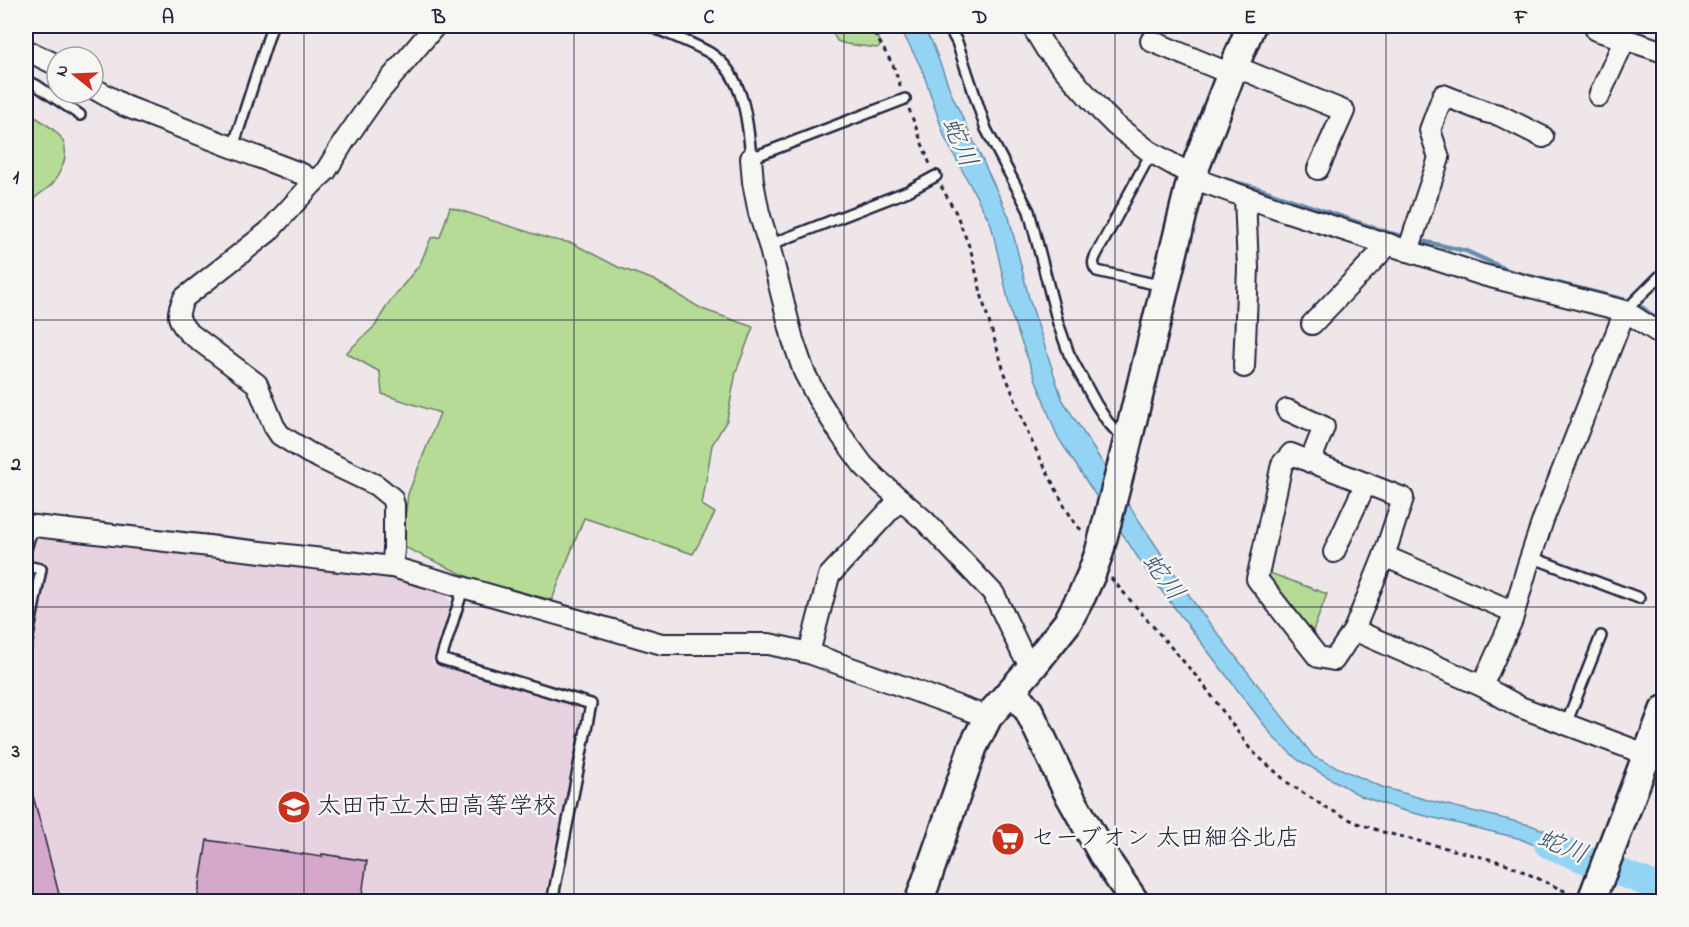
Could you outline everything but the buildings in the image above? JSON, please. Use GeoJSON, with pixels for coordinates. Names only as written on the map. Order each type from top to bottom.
{"type":"FeatureCollection","features":[{"type":"Feature","properties":{"kind":"street"},"geometry":{"type":"LineString","coordinates":[[392,567],[394,516],[392,498],[376,485],[309,453],[280,435],[256,384],[188,332],[179,321],[178,311],[184,298],[268,232],[326,171],[375,97],[435,26]]}},
{"type":"Feature","properties":{"kind":"street"},"geometry":{"type":"LineString","coordinates":[[1032,26],[1046,49],[1115,125],[1153,153],[1206,183],[1483,274],[1624,311],[1664,336]]}},
{"type":"Feature","properties":{"kind":"street"},"geometry":{"type":"LineString","coordinates":[[919,902],[973,747],[988,717],[1067,623],[1091,575],[1095,538],[1129,438],[1192,176],[1251,26]]}},
{"type":"Feature","properties":{"kind":"street"},"geometry":{"type":"LineString","coordinates":[[1596,30],[1664,52]]}},
{"type":"Feature","properties":{"kind":"street"},"geometry":{"type":"LineString","coordinates":[[1599,96],[1625,39]]}},
{"type":"Feature","properties":{"kind":"street"},"geometry":{"type":"LineString","coordinates":[[1151,41],[1344,111],[1317,169]]}},
{"type":"Feature","properties":{"kind":"street"},"geometry":{"type":"LineString","coordinates":[[26,50],[45,59]]}},
{"type":"Feature","properties":{"kind":"street"},"geometry":{"type":"LineString","coordinates":[[105,95],[125,106],[302,174],[314,182]]}},
{"type":"Feature","properties":{"kind":"street"},"geometry":{"type":"LineString","coordinates":[[1408,251],[1439,158],[1430,130],[1443,95],[1498,115],[1543,137]]}},
{"type":"Feature","properties":{"kind":"street"},"geometry":{"type":"LineString","coordinates":[[751,158],[759,213],[793,340],[804,372],[817,397],[863,465],[925,521],[994,594],[1022,653],[1033,666]]}},
{"type":"Feature","properties":{"kind":"street"},"geometry":{"type":"LineString","coordinates":[[1244,367],[1248,268],[1245,197]]}},
{"type":"Feature","properties":{"kind":"street"},"geometry":{"type":"LineString","coordinates":[[1312,324],[1389,244]]}},
{"type":"Feature","properties":{"kind":"street"},"geometry":{"type":"LineString","coordinates":[[1482,686],[1514,612],[1543,520],[1624,311]]}},
{"type":"Feature","properties":{"kind":"street"},"geometry":{"type":"LineString","coordinates":[[1287,410],[1324,427],[1310,462]]}},
{"type":"Feature","properties":{"kind":"street"},"geometry":{"type":"LineString","coordinates":[[1291,454],[1366,483],[1402,498],[1384,556],[1354,630],[1334,660],[1318,657],[1257,579],[1282,464],[1291,454]]}},
{"type":"Feature","properties":{"kind":"street"},"geometry":{"type":"LineString","coordinates":[[1334,552],[1366,483]]}},
{"type":"Feature","properties":{"kind":"street"},"geometry":{"type":"LineString","coordinates":[[809,653],[829,576],[900,499]]}},
{"type":"Feature","properties":{"kind":"street"},"geometry":{"type":"LineString","coordinates":[[29,525],[392,567],[662,644],[769,644],[809,653],[988,717]]}},
{"type":"Feature","properties":{"kind":"street"},"geometry":{"type":"LineString","coordinates":[[1384,556],[1514,612]]}},
{"type":"Feature","properties":{"kind":"street"},"geometry":{"type":"LineString","coordinates":[[1354,630],[1482,686],[1520,707],[1655,758]]}},
{"type":"Feature","properties":{"kind":"street"},"geometry":{"type":"LineString","coordinates":[[1011,692],[1029,711],[1067,791],[1103,855],[1136,902]]}},
{"type":"Feature","properties":{"kind":"street"},"geometry":{"type":"LineString","coordinates":[[1587,898],[1614,837],[1655,758],[1664,710]]}},
{"type":"Feature","properties":{"kind":"lane"},"geometry":{"type":"LineString","coordinates":[[233,147],[272,26]]}},
{"type":"Feature","properties":{"kind":"lane"},"geometry":{"type":"LineString","coordinates":[[650,26],[710,53],[731,74],[740,93],[748,121],[751,158],[906,99]]}},
{"type":"Feature","properties":{"kind":"lane"},"geometry":{"type":"LineString","coordinates":[[948,26],[957,42],[986,129],[1029,211],[1058,323],[1069,354],[1107,421],[1117,432],[1129,438]]}},
{"type":"Feature","properties":{"kind":"lane"},"geometry":{"type":"LineString","coordinates":[[26,81],[36,84],[80,115]]}},
{"type":"Feature","properties":{"kind":"lane"},"geometry":{"type":"LineString","coordinates":[[1153,153],[1093,261],[1097,271],[1164,286]]}},
{"type":"Feature","properties":{"kind":"lane"},"geometry":{"type":"LineString","coordinates":[[769,245],[908,191],[936,176]]}},
{"type":"Feature","properties":{"kind":"lane"},"geometry":{"type":"LineString","coordinates":[[1624,311],[1664,272]]}},
{"type":"Feature","properties":{"kind":"lane"},"geometry":{"type":"LineString","coordinates":[[26,549],[29,525]]}},
{"type":"Feature","properties":{"kind":"lane"},"geometry":{"type":"LineString","coordinates":[[1531,557],[1639,598]]}},
{"type":"Feature","properties":{"kind":"lane"},"geometry":{"type":"LineString","coordinates":[[26,566],[41,569],[26,647]]}},
{"type":"Feature","properties":{"kind":"lane"},"geometry":{"type":"LineString","coordinates":[[464,586],[441,659],[591,704],[552,902]]}},
{"type":"Feature","properties":{"kind":"lane"},"geometry":{"type":"LineString","coordinates":[[1566,724],[1601,636]]}},
{"type":"Feature","properties":{"kind":"path"},"geometry":{"type":"LineString","coordinates":[[870,26],[893,65],[936,176],[956,213],[971,251],[1004,371],[1029,436],[1077,526],[1095,538]]}},
{"type":"Feature","properties":{"kind":"path"},"geometry":{"type":"LineString","coordinates":[[1112,578],[1203,684],[1251,750],[1288,783],[1325,807],[1357,823],[1383,832],[1505,863],[1587,898]]}},
{"type":"Feature","properties":{"kind":"shaded area","name":"太田市立太田高等学校"},"geometry":{"type":"Polygon","coordinates":[[[26,539],[163,550],[377,576],[445,590],[450,603],[432,663],[575,706],[582,713],[544,901],[26,901],[26,539]]]}},
{"type":"Feature","properties":{"kind":"green space"},"geometry":{"type":"Polygon","coordinates":[[[829,26],[870,26],[882,44],[877,48],[837,41],[829,26]]]}},
{"type":"Feature","properties":{"kind":"green space"},"geometry":{"type":"Polygon","coordinates":[[[26,111],[57,133],[65,147],[65,156],[54,181],[29,206],[26,234],[26,111]]]}},
{"type":"Feature","properties":{"kind":"green space"},"geometry":{"type":"Polygon","coordinates":[[[450,207],[550,239],[572,243],[618,267],[654,280],[702,309],[753,327],[736,372],[727,420],[712,445],[702,505],[715,513],[693,554],[584,518],[552,600],[475,580],[406,548],[402,542],[408,494],[440,413],[382,394],[380,372],[346,353],[375,326],[388,304],[420,264],[431,238],[440,237],[450,207]]]}},
{"type":"Feature","properties":{"kind":"green space"},"geometry":{"type":"Polygon","coordinates":[[[1259,569],[1327,594],[1308,644],[1259,569]]]}},
{"type":"Feature","properties":{"kind":"green space"},"geometry":{"type":"Polygon","coordinates":[[[26,574],[32,580],[26,618],[26,574]]]}},
{"type":"Feature","properties":{"kind":"water"},"geometry":{"type":"Polygon","coordinates":[[[899,26],[921,26],[932,42],[952,95],[1009,217],[1029,298],[1062,399],[1109,473],[1102,505],[1057,436],[1012,317],[991,224],[945,138],[922,69],[899,26]]]}},
{"type":"Feature","properties":{"kind":"water"},"geometry":{"type":"Polygon","coordinates":[[[1124,498],[1197,607],[1314,757],[1382,787],[1530,825],[1588,846],[1581,865],[1518,838],[1401,810],[1361,796],[1298,760],[1275,739],[1148,573],[1116,524],[1124,498]]]}},
{"type":"Feature","properties":{"kind":"water"},"geometry":{"type":"Polygon","coordinates":[[[1628,864],[1663,877],[1663,896],[1622,882],[1628,864]]]}},
{"type":"Feature","properties":{"kind":"waterway"},"geometry":{"type":"LineString","coordinates":[[1217,177],[1406,237]]}},
{"type":"Feature","properties":{"kind":"waterway"},"geometry":{"type":"LineString","coordinates":[[1417,240],[1466,251],[1510,271],[1626,300],[1643,308],[1662,324]]}},
{"type":"Feature","properties":{"kind":"waterway","name":"蛇川"},"geometry":{"type":"LineString","coordinates":[[1548,844],[1664,889]]}},
{"type":"Feature","properties":{"kind":"place","name":"太田市立太田高等学校"},"geometry":{"type":"Point","coordinates":[294,807]}},
{"type":"Feature","properties":{"kind":"place","name":"セーブオン 太田細谷北店"},"geometry":{"type":"Point","coordinates":[1008,839]}}]}
